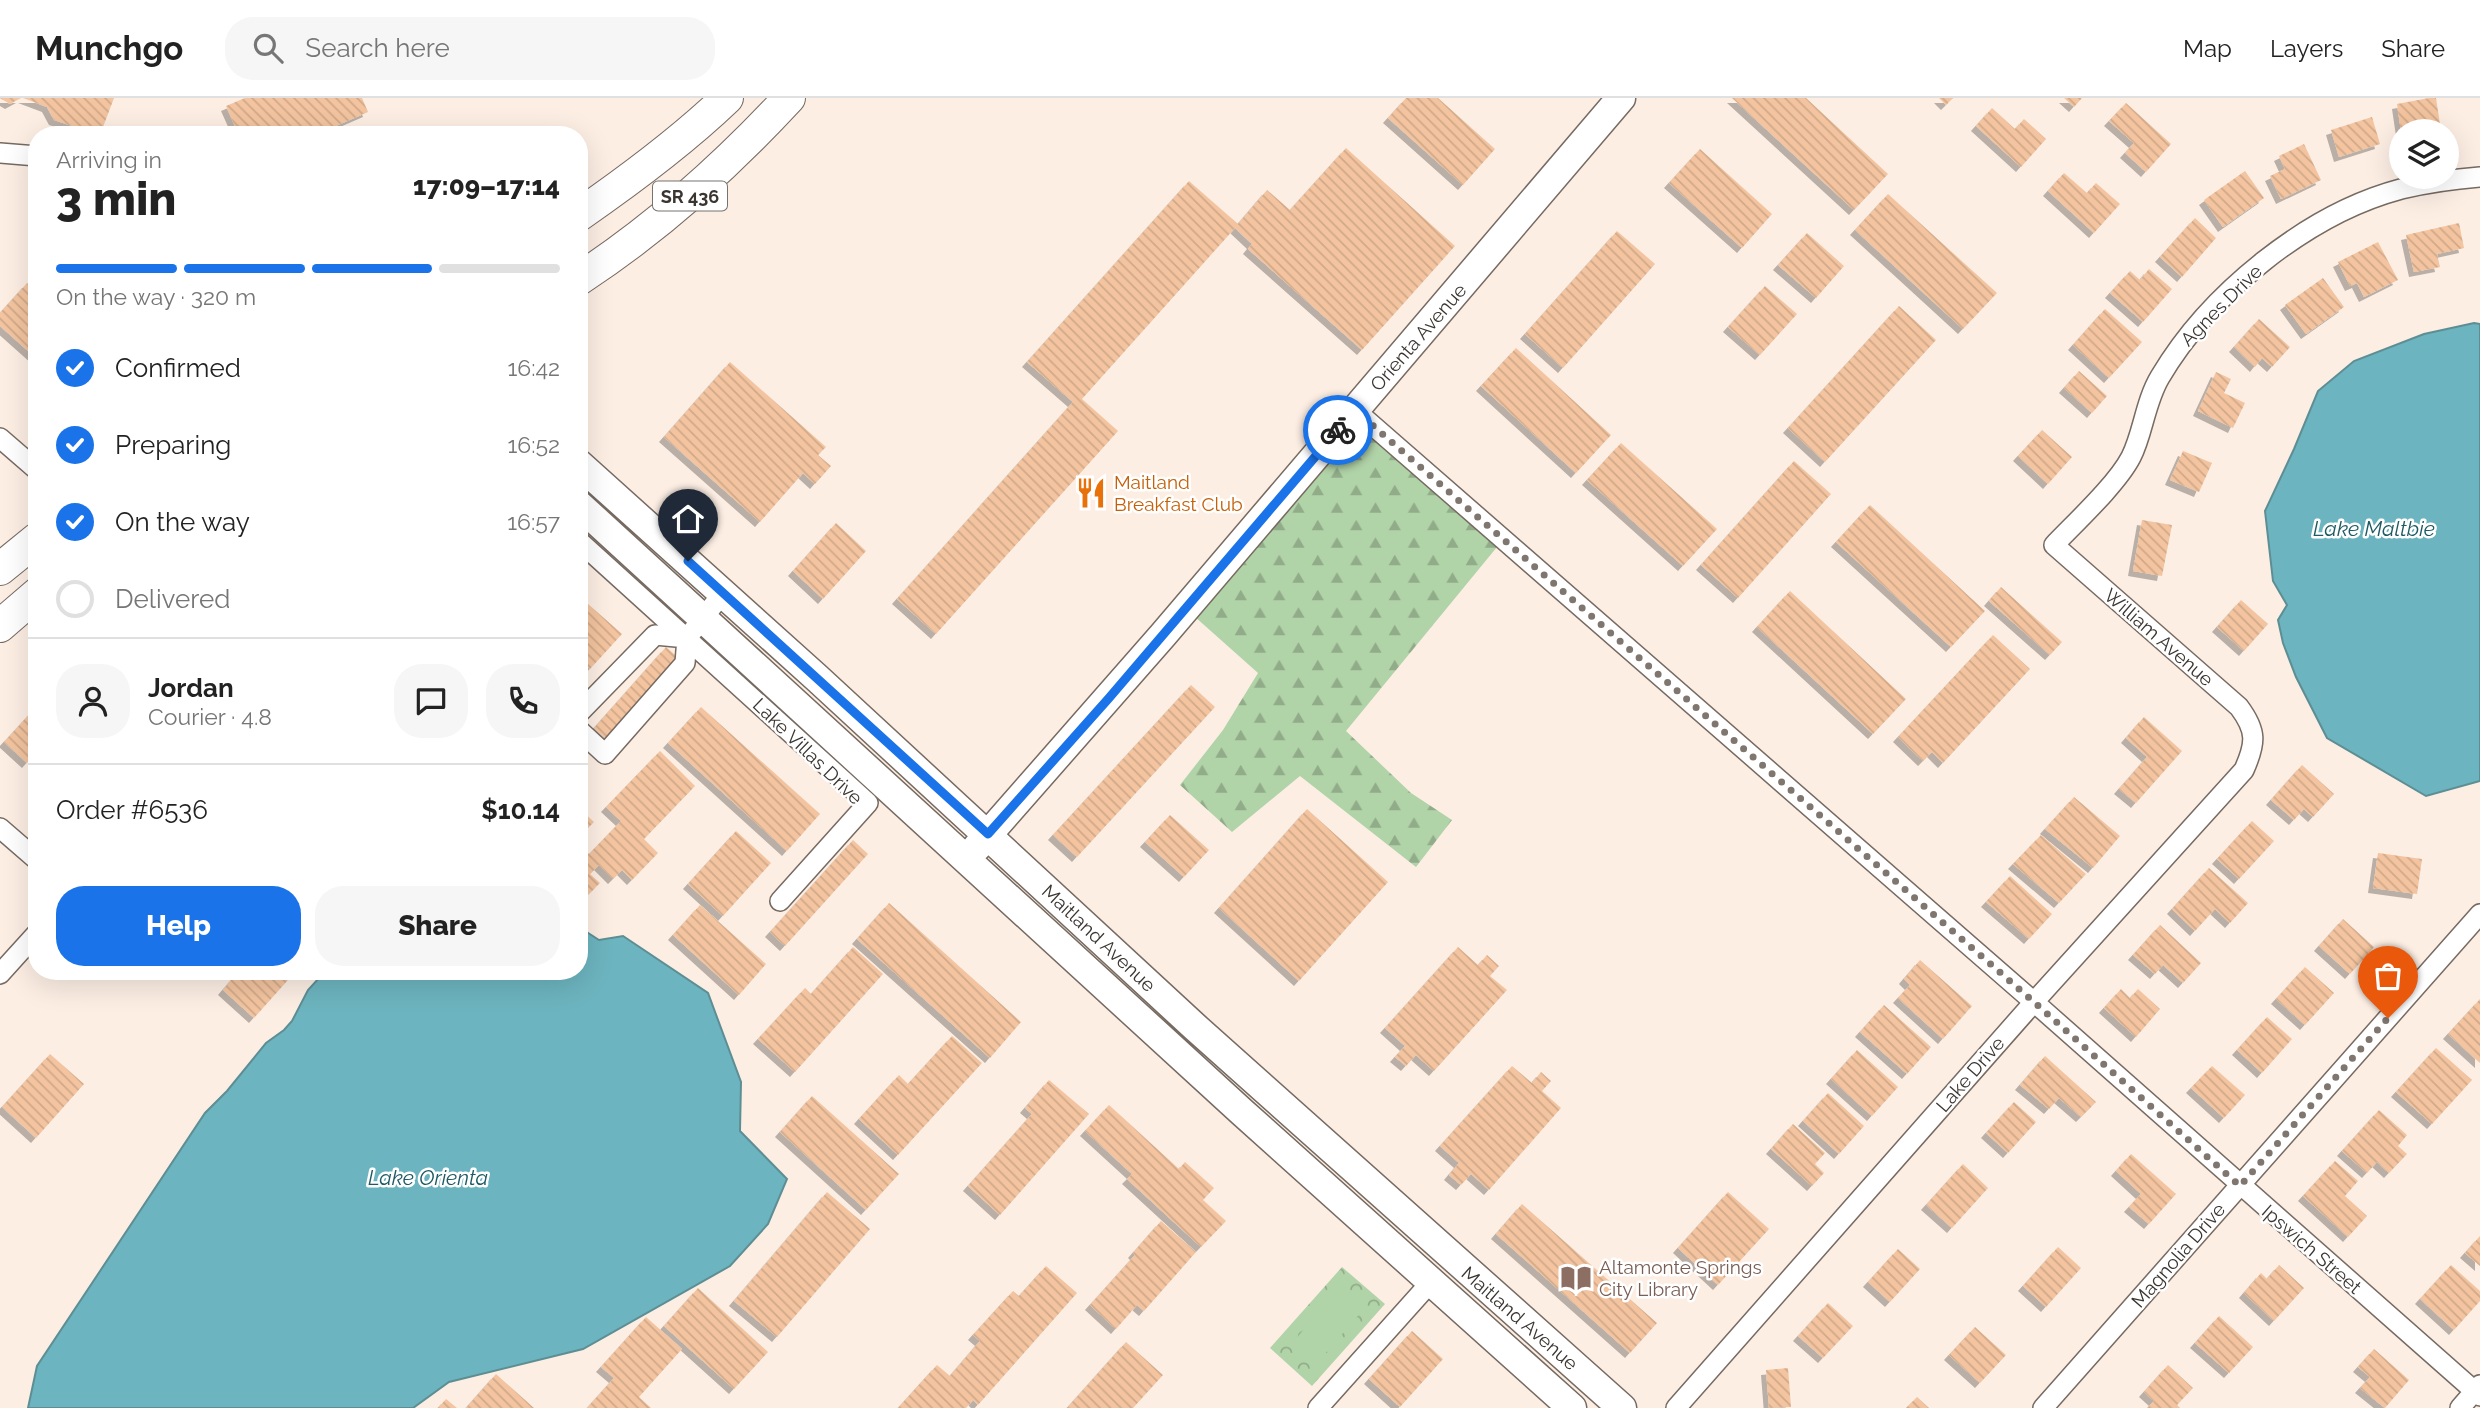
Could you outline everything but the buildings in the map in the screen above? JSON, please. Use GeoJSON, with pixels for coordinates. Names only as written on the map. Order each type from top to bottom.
{"type":"FeatureCollection","features":[{"type":"Feature","properties":{"kind":"main road","name":"SR 436"},"geometry":{"type":"LineString","coordinates":[[588,209],[661,156],[726,98]]}},
{"type":"Feature","properties":{"kind":"main road","name":"SR 436"},"geometry":{"type":"LineString","coordinates":[[588,273],[684,202],[749,141],[789,98]]}},
{"type":"Feature","properties":{"kind":"main road","name":"Orienta Avenue"},"geometry":{"type":"LineString","coordinates":[[966,860],[1154,645],[1621,98]]}},
{"type":"Feature","properties":{"kind":"main road","name":"Maitland Avenue"},"geometry":{"type":"LineString","coordinates":[[588,472],[988,834],[1368,1184],[1622,1408]]}},
{"type":"Feature","properties":{"kind":"main road","name":"Maitland Avenue"},"geometry":{"type":"LineString","coordinates":[[588,515],[695,628],[966,860],[1347,1208],[1572,1408]]}},
{"type":"Feature","properties":{"kind":"main road"},"geometry":{"type":"LineString","coordinates":[[0,569],[28,546]]}},
{"type":"Feature","properties":{"kind":"main road"},"geometry":{"type":"LineString","coordinates":[[0,626],[28,602]]}},
{"type":"Feature","properties":{"kind":"street"},"geometry":{"type":"LineString","coordinates":[[0,153],[28,155]]}},
{"type":"Feature","properties":{"kind":"street","name":"Agnes Drive"},"geometry":{"type":"LineString","coordinates":[[2054,545],[2114,480],[2131,457],[2142,419],[2158,381],[2171,359],[2210,311],[2238,283],[2275,253],[2319,224],[2362,203],[2401,189],[2480,177]]}},
{"type":"Feature","properties":{"kind":"street","name":"Ipswich Street"},"geometry":{"type":"LineString","coordinates":[[1355,410],[2034,1002],[2240,1186],[2478,1391]]}},
{"type":"Feature","properties":{"kind":"street"},"geometry":{"type":"LineString","coordinates":[[0,438],[28,462]]}},
{"type":"Feature","properties":{"kind":"street","name":"William Avenue"},"geometry":{"type":"LineString","coordinates":[[2054,545],[2239,707],[2249,720],[2253,736]]}},
{"type":"Feature","properties":{"kind":"street","name":"Lake Villas Drive"},"geometry":{"type":"LineString","coordinates":[[588,548],[695,628],[868,803],[780,901]]}},
{"type":"Feature","properties":{"kind":"street"},"geometry":{"type":"LineString","coordinates":[[588,738],[606,754],[685,663],[695,628],[723,593]]}},
{"type":"Feature","properties":{"kind":"street"},"geometry":{"type":"LineString","coordinates":[[588,704],[655,635],[695,628]]}},
{"type":"Feature","properties":{"kind":"street","name":"Lake Drive"},"geometry":{"type":"LineString","coordinates":[[1676,1408],[2034,1002],[2244,770],[2252,750],[2253,736]]}},
{"type":"Feature","properties":{"kind":"street"},"geometry":{"type":"LineString","coordinates":[[0,828],[28,852]]}},
{"type":"Feature","properties":{"kind":"street","name":"Magnolia Drive"},"geometry":{"type":"LineString","coordinates":[[2043,1408],[2480,914]]}},
{"type":"Feature","properties":{"kind":"street"},"geometry":{"type":"LineString","coordinates":[[0,974],[28,943]]}},
{"type":"Feature","properties":{"kind":"street"},"geometry":{"type":"LineString","coordinates":[[1347,1208],[1368,1184]]}},
{"type":"Feature","properties":{"kind":"street"},"geometry":{"type":"LineString","coordinates":[[1318,1408],[1430,1283]]}},
{"type":"Feature","properties":{"kind":"street"},"geometry":{"type":"LineString","coordinates":[[2460,1408],[2478,1391]]}},
{"type":"Feature","properties":{"kind":"green space"},"geometry":{"type":"Polygon","coordinates":[[[1357,425],[1497,547],[1346,731],[1411,793],[1452,820],[1416,867],[1300,776],[1232,832],[1180,785],[1223,730],[1258,673],[1194,616],[1357,425]]]}},
{"type":"Feature","properties":{"kind":"green space"},"geometry":{"type":"Polygon","coordinates":[[[1342,1267],[1385,1304],[1312,1386],[1270,1348],[1342,1267]]]}},
{"type":"Feature","properties":{"kind":"green space"},"geometry":{"type":"Polygon","coordinates":[[[1339,1289],[1363,1310],[1317,1363],[1293,1342],[1339,1289]]]}},
{"type":"Feature","properties":{"kind":"water","name":"Lake Maltbie"},"geometry":{"type":"Polygon","coordinates":[[[2480,324],[2480,781],[2426,796],[2327,738],[2296,677],[2283,643],[2278,620],[2287,605],[2273,581],[2265,511],[2318,391],[2354,361],[2424,334],[2480,324]]]}},
{"type":"Feature","properties":{"kind":"water","name":"Lake Orienta"},"geometry":{"type":"Polygon","coordinates":[[[588,933],[599,940],[623,936],[708,993],[741,1082],[740,1131],[787,1179],[768,1224],[730,1266],[583,1349],[449,1382],[413,1408],[28,1408],[37,1366],[205,1113],[227,1091],[266,1043],[292,1021],[308,990],[317,980],[588,980],[588,933]]]}},
{"type":"Feature","properties":{"kind":"way so far"},"geometry":{"type":"LineString","coordinates":[[1338,430],[1355,410],[2034,1002],[2240,1186],[2388,1018]]}},
{"type":"Feature","properties":{"kind":"place","name":"Maitland Breakfast Club"},"geometry":{"type":"Point","coordinates":[1091,493]}},
{"type":"Feature","properties":{"kind":"place","name":"Altamonte Springs City Library"},"geometry":{"type":"Point","coordinates":[1576,1278]}},
{"type":"Feature","properties":{"kind":"route"},"geometry":{"type":"LineString","coordinates":[[688,561],[988,834],[1109,698],[1338,430]]}}]}
